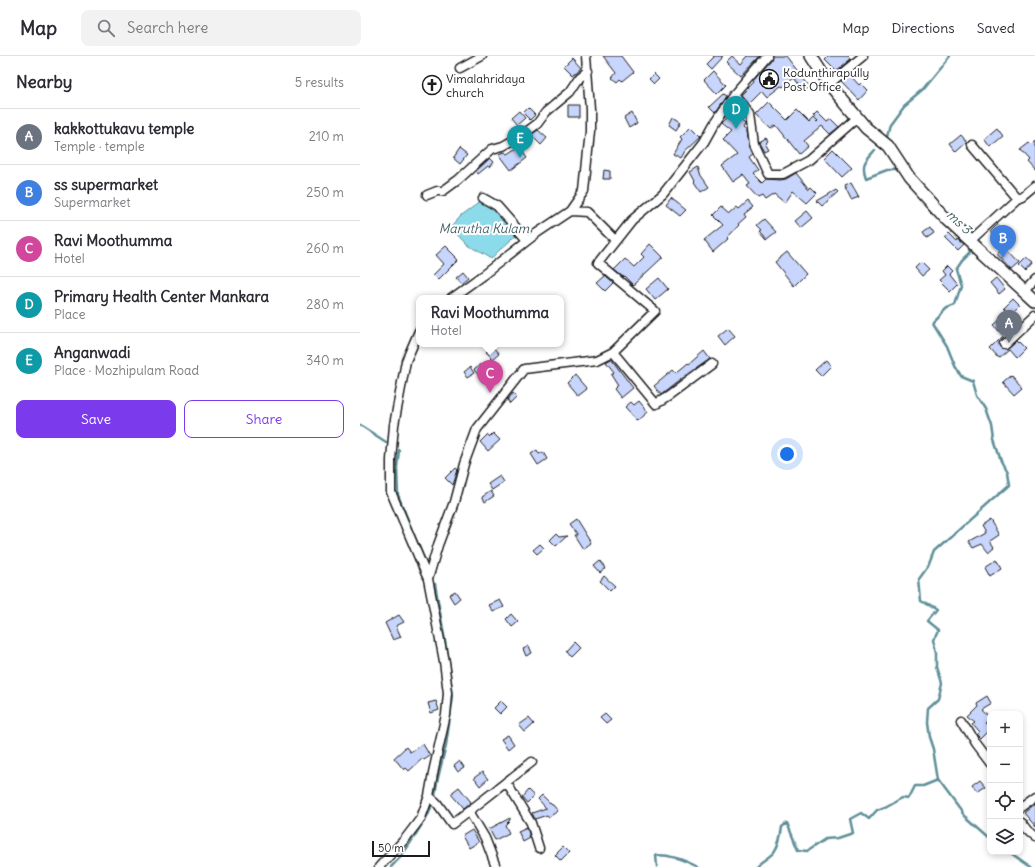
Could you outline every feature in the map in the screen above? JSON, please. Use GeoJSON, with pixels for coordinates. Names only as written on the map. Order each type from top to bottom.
{"type":"FeatureCollection","features":[{"type":"Feature","properties":{"kind":"main road"},"geometry":{"type":"LineString","coordinates":[[810,56],[829,84],[866,128],[888,146],[909,178],[948,220],[1035,301]]}},
{"type":"Feature","properties":{"kind":"street"},"geometry":{"type":"LineString","coordinates":[[460,68],[482,56]]}},
{"type":"Feature","properties":{"kind":"street"},"geometry":{"type":"LineString","coordinates":[[455,295],[528,240],[570,211],[584,191],[590,131],[587,56]]}},
{"type":"Feature","properties":{"kind":"street"},"geometry":{"type":"LineString","coordinates":[[428,579],[438,545],[454,502],[464,464],[477,429],[524,369],[597,360],[613,352],[655,311],[598,263],[632,220],[663,194],[704,142],[734,94],[767,56]]}},
{"type":"Feature","properties":{"kind":"street"},"geometry":{"type":"LineString","coordinates":[[829,84],[863,56]]}},
{"type":"Feature","properties":{"kind":"street"},"geometry":{"type":"LineString","coordinates":[[427,195],[437,191],[443,191],[458,180],[492,149],[503,146],[521,136],[537,124],[546,112],[570,92],[580,77],[588,71]]}},
{"type":"Feature","properties":{"kind":"street"},"geometry":{"type":"LineString","coordinates":[[734,94],[750,115],[754,144],[768,174],[783,174],[809,160],[858,118]]}},
{"type":"Feature","properties":{"kind":"street"},"geometry":{"type":"LineString","coordinates":[[972,145],[1017,198]]}},
{"type":"Feature","properties":{"kind":"street"},"geometry":{"type":"LineString","coordinates":[[970,241],[1017,198],[1023,196],[1035,186]]}},
{"type":"Feature","properties":{"kind":"street"},"geometry":{"type":"LineString","coordinates":[[482,198],[497,206],[528,240]]}},
{"type":"Feature","properties":{"kind":"street"},"geometry":{"type":"LineString","coordinates":[[570,211],[587,212],[615,240]]}},
{"type":"Feature","properties":{"kind":"street"},"geometry":{"type":"LineString","coordinates":[[1025,291],[1035,280]]}},
{"type":"Feature","properties":{"kind":"street"},"geometry":{"type":"LineString","coordinates":[[1004,344],[1035,315]]}},
{"type":"Feature","properties":{"kind":"street"},"geometry":{"type":"LineString","coordinates":[[379,867],[405,839],[421,818],[429,796],[446,715],[448,693],[444,661],[428,579],[391,492],[391,460],[400,393],[406,361],[416,338]]}},
{"type":"Feature","properties":{"kind":"street"},"geometry":{"type":"LineString","coordinates":[[613,352],[656,404],[670,396],[712,364]]}},
{"type":"Feature","properties":{"kind":"street"},"geometry":{"type":"LineString","coordinates":[[961,720],[975,744],[987,760]]}},
{"type":"Feature","properties":{"kind":"street"},"geometry":{"type":"LineString","coordinates":[[429,796],[452,824],[470,812],[532,762]]}},
{"type":"Feature","properties":{"kind":"street"},"geometry":{"type":"LineString","coordinates":[[506,782],[531,823],[539,848]]}},
{"type":"Feature","properties":{"kind":"street"},"geometry":{"type":"LineString","coordinates":[[1023,805],[1035,796]]}},
{"type":"Feature","properties":{"kind":"street"},"geometry":{"type":"LineString","coordinates":[[470,812],[485,838],[496,867]]}},
{"type":"Feature","properties":{"kind":"street"},"geometry":{"type":"LineString","coordinates":[[1023,826],[1035,838]]}},
{"type":"Feature","properties":{"kind":"water","name":"Marutha Kulam"},"geometry":{"type":"Polygon","coordinates":[[[482,200],[494,206],[518,232],[491,259],[468,245],[451,227],[461,216],[482,200]]]}},
{"type":"Feature","properties":{"kind":"building"},"geometry":{"type":"Polygon","coordinates":[[[603,56],[621,56],[633,72],[622,81],[620,79],[617,82],[612,78],[616,73],[603,56]]]}},
{"type":"Feature","properties":{"kind":"building"},"geometry":{"type":"Polygon","coordinates":[[[714,56],[723,56],[711,69],[706,64],[714,56]]]}},
{"type":"Feature","properties":{"kind":"building"},"geometry":{"type":"Polygon","coordinates":[[[732,56],[741,64],[748,56],[760,56],[741,76],[726,62],[732,56]]]}},
{"type":"Feature","properties":{"kind":"building"},"geometry":{"type":"Polygon","coordinates":[[[772,56],[786,56],[810,87],[804,91],[794,78],[767,97],[762,91],[749,104],[741,95],[754,82],[753,80],[771,60],[772,56]]]}},
{"type":"Feature","properties":{"kind":"building"},"geometry":{"type":"Polygon","coordinates":[[[829,56],[848,56],[851,59],[836,71],[825,60],[829,56]]]}},
{"type":"Feature","properties":{"kind":"building"},"geometry":{"type":"Polygon","coordinates":[[[572,58],[581,68],[573,75],[564,66],[572,58]]]}},
{"type":"Feature","properties":{"kind":"building"},"geometry":{"type":"Polygon","coordinates":[[[713,71],[726,85],[717,94],[704,80],[713,71]]]}},
{"type":"Feature","properties":{"kind":"building"},"geometry":{"type":"Polygon","coordinates":[[[654,74],[659,79],[654,84],[649,79],[654,74]]]}},
{"type":"Feature","properties":{"kind":"building"},"geometry":{"type":"Polygon","coordinates":[[[849,74],[859,85],[861,83],[868,90],[859,100],[841,81],[849,74]]]}},
{"type":"Feature","properties":{"kind":"building"},"geometry":{"type":"Polygon","coordinates":[[[723,94],[726,96],[715,113],[709,107],[723,94]]]}},
{"type":"Feature","properties":{"kind":"building"},"geometry":{"type":"Polygon","coordinates":[[[769,102],[787,120],[797,110],[809,122],[813,118],[817,122],[818,121],[813,116],[817,112],[827,122],[831,119],[839,127],[830,134],[822,126],[804,141],[808,146],[799,154],[776,125],[771,129],[756,115],[769,102]]]}},
{"type":"Feature","properties":{"kind":"building"},"geometry":{"type":"Polygon","coordinates":[[[734,103],[744,116],[741,120],[745,124],[743,128],[747,131],[749,145],[753,154],[749,157],[758,170],[753,174],[762,183],[766,179],[786,179],[796,173],[809,189],[811,187],[817,193],[807,203],[793,191],[785,203],[774,194],[765,200],[762,196],[758,198],[747,186],[750,184],[743,175],[733,182],[722,166],[737,155],[723,140],[731,132],[721,124],[727,118],[726,116],[734,103]]]}},
{"type":"Feature","properties":{"kind":"building"},"geometry":{"type":"Polygon","coordinates":[[[568,105],[579,105],[579,117],[568,117],[568,105]]]}},
{"type":"Feature","properties":{"kind":"building"},"geometry":{"type":"Polygon","coordinates":[[[528,108],[535,115],[530,120],[523,113],[528,108]]]}},
{"type":"Feature","properties":{"kind":"building"},"geometry":{"type":"Polygon","coordinates":[[[519,111],[525,118],[517,125],[511,118],[519,111]]]}},
{"type":"Feature","properties":{"kind":"building"},"geometry":{"type":"Polygon","coordinates":[[[632,113],[637,123],[629,128],[624,118],[632,113]]]}},
{"type":"Feature","properties":{"kind":"building"},"geometry":{"type":"Polygon","coordinates":[[[673,117],[681,122],[676,130],[669,125],[673,117]]]}},
{"type":"Feature","properties":{"kind":"building"},"geometry":{"type":"Polygon","coordinates":[[[691,126],[701,136],[685,151],[681,158],[673,154],[682,139],[680,137],[691,126]]]}},
{"type":"Feature","properties":{"kind":"building"},"geometry":{"type":"Polygon","coordinates":[[[997,128],[1003,136],[990,147],[984,139],[997,128]]]}},
{"type":"Feature","properties":{"kind":"building"},"geometry":{"type":"Polygon","coordinates":[[[538,130],[547,138],[541,145],[531,135],[538,130]]]}},
{"type":"Feature","properties":{"kind":"building"},"geometry":{"type":"Polygon","coordinates":[[[961,135],[967,142],[956,152],[950,144],[961,135]]]}},
{"type":"Feature","properties":{"kind":"building"},"geometry":{"type":"Polygon","coordinates":[[[766,138],[768,141],[765,144],[768,149],[764,151],[759,142],[766,138]]]}},
{"type":"Feature","properties":{"kind":"building"},"geometry":{"type":"Polygon","coordinates":[[[1035,141],[1035,171],[1027,162],[1029,160],[1020,150],[1029,143],[1031,145],[1035,141]]]}},
{"type":"Feature","properties":{"kind":"building"},"geometry":{"type":"Polygon","coordinates":[[[519,147],[527,158],[511,170],[499,154],[505,152],[508,154],[519,147]]]}},
{"type":"Feature","properties":{"kind":"building"},"geometry":{"type":"Polygon","coordinates":[[[459,149],[467,155],[460,164],[453,158],[459,149]]]}},
{"type":"Feature","properties":{"kind":"building"},"geometry":{"type":"Polygon","coordinates":[[[833,149],[852,168],[842,177],[824,158],[833,149]]]}},
{"type":"Feature","properties":{"kind":"building"},"geometry":{"type":"Polygon","coordinates":[[[490,158],[494,162],[490,167],[488,166],[478,174],[476,171],[490,158]]]}},
{"type":"Feature","properties":{"kind":"building"},"geometry":{"type":"Polygon","coordinates":[[[698,167],[700,174],[709,187],[701,192],[694,182],[695,181],[690,172],[698,167]]]}},
{"type":"Feature","properties":{"kind":"building"},"geometry":{"type":"Polygon","coordinates":[[[604,170],[610,171],[610,179],[603,179],[604,170]]]}},
{"type":"Feature","properties":{"kind":"building"},"geometry":{"type":"Polygon","coordinates":[[[851,183],[859,197],[851,200],[844,186],[851,183]]]}},
{"type":"Feature","properties":{"kind":"building"},"geometry":{"type":"Polygon","coordinates":[[[836,190],[838,192],[822,206],[817,201],[836,190]]]}},
{"type":"Feature","properties":{"kind":"building"},"geometry":{"type":"Polygon","coordinates":[[[671,198],[686,210],[680,216],[666,205],[671,198]]]}},
{"type":"Feature","properties":{"kind":"building"},"geometry":{"type":"Polygon","coordinates":[[[748,201],[753,207],[744,214],[746,217],[738,224],[739,225],[727,238],[728,239],[713,252],[704,240],[723,225],[713,215],[721,207],[729,214],[737,207],[739,209],[748,201]]]}},
{"type":"Feature","properties":{"kind":"building"},"geometry":{"type":"Polygon","coordinates":[[[807,211],[813,218],[801,228],[795,221],[807,211]]]}},
{"type":"Feature","properties":{"kind":"building"},"geometry":{"type":"Polygon","coordinates":[[[764,219],[776,232],[767,239],[757,225],[764,219]]]}},
{"type":"Feature","properties":{"kind":"building"},"geometry":{"type":"Polygon","coordinates":[[[998,224],[1002,229],[995,236],[991,231],[998,224]]]}},
{"type":"Feature","properties":{"kind":"building"},"geometry":{"type":"Polygon","coordinates":[[[930,227],[934,233],[927,238],[923,232],[930,227]]]}},
{"type":"Feature","properties":{"kind":"building"},"geometry":{"type":"Polygon","coordinates":[[[949,234],[957,242],[958,240],[964,245],[958,251],[945,238],[949,234]]]}},
{"type":"Feature","properties":{"kind":"building"},"geometry":{"type":"Polygon","coordinates":[[[650,244],[663,257],[633,285],[624,276],[623,277],[614,270],[625,259],[634,267],[644,257],[641,254],[650,244]]]}},
{"type":"Feature","properties":{"kind":"building"},"geometry":{"type":"Polygon","coordinates":[[[446,246],[459,259],[438,280],[433,275],[444,264],[436,255],[446,246]]]}},
{"type":"Feature","properties":{"kind":"building"},"geometry":{"type":"Polygon","coordinates":[[[1005,247],[1020,263],[1012,270],[997,254],[1005,247]]]}},
{"type":"Feature","properties":{"kind":"building"},"geometry":{"type":"Polygon","coordinates":[[[787,252],[806,274],[794,286],[775,262],[787,252]]]}},
{"type":"Feature","properties":{"kind":"building"},"geometry":{"type":"Polygon","coordinates":[[[1026,259],[1032,264],[1025,272],[1019,266],[1026,259]]]}},
{"type":"Feature","properties":{"kind":"building"},"geometry":{"type":"Polygon","coordinates":[[[921,262],[929,270],[922,276],[915,268],[921,262]]]}},
{"type":"Feature","properties":{"kind":"building"},"geometry":{"type":"Polygon","coordinates":[[[947,266],[952,271],[949,274],[957,284],[950,291],[939,280],[945,275],[942,271],[947,266]]]}},
{"type":"Feature","properties":{"kind":"building"},"geometry":{"type":"Polygon","coordinates":[[[463,271],[468,277],[461,283],[456,277],[463,271]]]}},
{"type":"Feature","properties":{"kind":"building"},"geometry":{"type":"Polygon","coordinates":[[[605,276],[613,283],[605,291],[597,283],[605,276]]]}},
{"type":"Feature","properties":{"kind":"building"},"geometry":{"type":"Polygon","coordinates":[[[659,278],[668,289],[655,300],[646,289],[659,278]]]}},
{"type":"Feature","properties":{"kind":"building"},"geometry":{"type":"Polygon","coordinates":[[[996,278],[1005,289],[999,294],[990,283],[996,278]]]}},
{"type":"Feature","properties":{"kind":"building"},"geometry":{"type":"Polygon","coordinates":[[[1013,298],[1020,305],[1011,314],[1004,307],[1013,298]]]}},
{"type":"Feature","properties":{"kind":"building"},"geometry":{"type":"Polygon","coordinates":[[[1004,316],[1009,321],[1003,326],[1009,332],[999,342],[1000,347],[1006,349],[1016,340],[1024,348],[1015,357],[1008,349],[998,358],[990,349],[1003,336],[994,325],[1004,316]]]}},
{"type":"Feature","properties":{"kind":"building"},"geometry":{"type":"Polygon","coordinates":[[[728,328],[735,336],[725,345],[718,336],[728,328]]]}},
{"type":"Feature","properties":{"kind":"building"},"geometry":{"type":"Polygon","coordinates":[[[493,347],[499,354],[493,359],[486,352],[493,347]]]}},
{"type":"Feature","properties":{"kind":"building"},"geometry":{"type":"Polygon","coordinates":[[[704,351],[710,359],[661,395],[654,386],[673,370],[676,373],[704,351]]]}},
{"type":"Feature","properties":{"kind":"building"},"geometry":{"type":"Polygon","coordinates":[[[611,359],[633,388],[621,398],[614,389],[618,385],[611,374],[614,372],[606,362],[611,359]]]}},
{"type":"Feature","properties":{"kind":"building"},"geometry":{"type":"Polygon","coordinates":[[[826,360],[831,366],[821,376],[815,370],[826,360]]]}},
{"type":"Feature","properties":{"kind":"building"},"geometry":{"type":"Polygon","coordinates":[[[481,364],[488,372],[481,378],[474,370],[481,364]]]}},
{"type":"Feature","properties":{"kind":"building"},"geometry":{"type":"Polygon","coordinates":[[[470,367],[474,373],[468,377],[464,372],[470,367]]]}},
{"type":"Feature","properties":{"kind":"building"},"geometry":{"type":"Polygon","coordinates":[[[575,375],[587,389],[578,396],[567,383],[575,375]]]}},
{"type":"Feature","properties":{"kind":"building"},"geometry":{"type":"Polygon","coordinates":[[[1011,375],[1022,387],[1014,394],[1003,382],[1011,375]]]}},
{"type":"Feature","properties":{"kind":"building"},"geometry":{"type":"Polygon","coordinates":[[[513,393],[517,397],[510,404],[507,400],[513,393]]]}},
{"type":"Feature","properties":{"kind":"building"},"geometry":{"type":"Polygon","coordinates":[[[639,401],[648,412],[638,421],[625,407],[631,402],[634,405],[639,401]]]}},
{"type":"Feature","properties":{"kind":"building"},"geometry":{"type":"Polygon","coordinates":[[[493,433],[500,440],[488,451],[480,442],[487,435],[489,437],[493,433]]]}},
{"type":"Feature","properties":{"kind":"building"},"geometry":{"type":"Polygon","coordinates":[[[537,450],[539,454],[543,452],[547,459],[538,465],[531,454],[537,450]]]}},
{"type":"Feature","properties":{"kind":"building"},"geometry":{"type":"Polygon","coordinates":[[[455,468],[457,470],[452,485],[445,478],[455,468]]]}},
{"type":"Feature","properties":{"kind":"building"},"geometry":{"type":"Polygon","coordinates":[[[500,476],[504,482],[492,490],[488,484],[500,476]]]}},
{"type":"Feature","properties":{"kind":"building"},"geometry":{"type":"Polygon","coordinates":[[[491,491],[494,496],[485,502],[482,497],[491,491]]]}},
{"type":"Feature","properties":{"kind":"building"},"geometry":{"type":"Polygon","coordinates":[[[576,519],[591,543],[583,549],[574,535],[577,535],[569,524],[576,519]]]}},
{"type":"Feature","properties":{"kind":"building"},"geometry":{"type":"Polygon","coordinates":[[[990,520],[999,535],[990,541],[994,547],[988,552],[982,544],[973,548],[969,542],[985,533],[981,526],[990,520]]]}},
{"type":"Feature","properties":{"kind":"building"},"geometry":{"type":"Polygon","coordinates":[[[556,534],[559,537],[567,536],[556,546],[550,540],[556,534]]]}},
{"type":"Feature","properties":{"kind":"building"},"geometry":{"type":"Polygon","coordinates":[[[540,544],[544,548],[537,554],[533,550],[540,544]]]}},
{"type":"Feature","properties":{"kind":"building"},"geometry":{"type":"Polygon","coordinates":[[[997,559],[1002,568],[990,576],[985,567],[997,559]]]}},
{"type":"Feature","properties":{"kind":"building"},"geometry":{"type":"Polygon","coordinates":[[[600,561],[606,568],[600,573],[594,566],[600,561]]]}},
{"type":"Feature","properties":{"kind":"building"},"geometry":{"type":"Polygon","coordinates":[[[604,576],[615,586],[610,591],[600,581],[604,576]]]}},
{"type":"Feature","properties":{"kind":"building"},"geometry":{"type":"Polygon","coordinates":[[[455,591],[460,598],[454,603],[449,595],[455,591]]]}},
{"type":"Feature","properties":{"kind":"building"},"geometry":{"type":"Polygon","coordinates":[[[500,600],[504,607],[493,612],[489,605],[500,600]]]}},
{"type":"Feature","properties":{"kind":"building"},"geometry":{"type":"Polygon","coordinates":[[[511,614],[518,622],[512,627],[506,619],[511,614]]]}},
{"type":"Feature","properties":{"kind":"building"},"geometry":{"type":"Polygon","coordinates":[[[399,615],[404,622],[396,626],[401,637],[393,640],[385,623],[399,615]]]}},
{"type":"Feature","properties":{"kind":"building"},"geometry":{"type":"Polygon","coordinates":[[[573,642],[579,648],[570,657],[565,651],[573,642]]]}},
{"type":"Feature","properties":{"kind":"building"},"geometry":{"type":"Polygon","coordinates":[[[529,646],[532,653],[526,656],[523,649],[529,646]]]}},
{"type":"Feature","properties":{"kind":"building"},"geometry":{"type":"Polygon","coordinates":[[[987,696],[991,703],[981,709],[987,716],[987,720],[984,723],[987,726],[987,732],[980,739],[975,734],[978,731],[971,723],[974,721],[967,715],[977,705],[976,703],[987,696]]]}},
{"type":"Feature","properties":{"kind":"building"},"geometry":{"type":"Polygon","coordinates":[[[436,701],[439,710],[431,713],[428,703],[436,701]]]}},
{"type":"Feature","properties":{"kind":"building"},"geometry":{"type":"Polygon","coordinates":[[[501,701],[507,707],[500,714],[494,708],[501,701]]]}},
{"type":"Feature","properties":{"kind":"building"},"geometry":{"type":"Polygon","coordinates":[[[605,714],[611,720],[606,724],[600,718],[605,714]]]}},
{"type":"Feature","properties":{"kind":"building"},"geometry":{"type":"Polygon","coordinates":[[[529,718],[534,724],[525,732],[519,725],[529,718]]]}},
{"type":"Feature","properties":{"kind":"building"},"geometry":{"type":"Polygon","coordinates":[[[508,735],[514,744],[508,749],[501,739],[508,735]]]}},
{"type":"Feature","properties":{"kind":"building"},"geometry":{"type":"Polygon","coordinates":[[[423,744],[430,756],[424,760],[423,758],[409,771],[406,768],[404,770],[394,758],[406,747],[410,752],[423,744]]]}},
{"type":"Feature","properties":{"kind":"building"},"geometry":{"type":"Polygon","coordinates":[[[460,761],[465,768],[458,772],[454,766],[460,761]]]}},
{"type":"Feature","properties":{"kind":"building"},"geometry":{"type":"Polygon","coordinates":[[[482,772],[488,779],[480,786],[474,778],[482,772]]]}},
{"type":"Feature","properties":{"kind":"building"},"geometry":{"type":"Polygon","coordinates":[[[980,781],[986,788],[977,794],[972,787],[980,781]]]}},
{"type":"Feature","properties":{"kind":"building"},"geometry":{"type":"Polygon","coordinates":[[[459,787],[471,802],[463,809],[450,794],[459,787]]]}},
{"type":"Feature","properties":{"kind":"building"},"geometry":{"type":"Polygon","coordinates":[[[528,790],[534,796],[527,803],[522,797],[528,790]]]}},
{"type":"Feature","properties":{"kind":"building"},"geometry":{"type":"Polygon","coordinates":[[[542,795],[558,811],[549,817],[547,815],[535,819],[532,813],[546,808],[538,799],[542,795]]]}},
{"type":"Feature","properties":{"kind":"building"},"geometry":{"type":"Polygon","coordinates":[[[1035,803],[1035,827],[1023,813],[1035,803]]]}},
{"type":"Feature","properties":{"kind":"building"},"geometry":{"type":"Polygon","coordinates":[[[510,818],[505,825],[509,833],[495,840],[489,829],[510,818]]]}},
{"type":"Feature","properties":{"kind":"building"},"geometry":{"type":"Polygon","coordinates":[[[527,827],[530,838],[523,842],[518,831],[527,827]]]}},
{"type":"Feature","properties":{"kind":"building"},"geometry":{"type":"Polygon","coordinates":[[[472,830],[479,842],[469,848],[462,836],[472,830]]]}},
{"type":"Feature","properties":{"kind":"building"},"geometry":{"type":"Polygon","coordinates":[[[563,847],[569,853],[561,861],[555,855],[563,847]]]}},
{"type":"Feature","properties":{"kind":"waterway"},"geometry":{"type":"LineString","coordinates":[[886,140],[890,124],[904,105],[922,90],[950,56]]}},
{"type":"Feature","properties":{"kind":"waterway","name":"ms 3"},"geometry":{"type":"LineString","coordinates":[[875,150],[864,166],[866,178],[887,170],[896,170],[901,174]]}},
{"type":"Feature","properties":{"kind":"waterway"},"geometry":{"type":"LineString","coordinates":[[967,244],[970,252],[956,269],[961,285],[955,305],[945,309],[932,322],[947,346],[955,366],[961,376],[973,381],[977,395],[986,409],[992,426],[994,440],[1001,461],[1007,472],[1009,485],[934,552],[929,565],[919,579],[921,601],[936,610],[927,621],[938,630],[934,639],[937,652],[937,667],[942,683],[938,699],[928,708],[927,722],[938,780],[964,815],[987,835]]}},
{"type":"Feature","properties":{"kind":"waterway"},"geometry":{"type":"LineString","coordinates":[[360,425],[386,442]]}},
{"type":"Feature","properties":{"kind":"waterway"},"geometry":{"type":"LineString","coordinates":[[398,458],[399,450],[397,467],[398,495],[426,563]]}},
{"type":"Feature","properties":{"kind":"waterway"},"geometry":{"type":"LineString","coordinates":[[435,584],[453,696],[446,745],[435,795]]}},
{"type":"Feature","properties":{"kind":"waterway"},"geometry":{"type":"LineString","coordinates":[[756,867],[774,852],[782,827],[787,823],[798,850],[807,851],[825,839],[838,838],[853,833],[850,819],[861,813],[869,819],[877,810],[903,797],[909,798],[915,786],[923,786],[938,780]]}},
{"type":"Feature","properties":{"kind":"waterway"},"geometry":{"type":"LineString","coordinates":[[391,867],[407,848],[429,813],[431,807]]}},
{"type":"Feature","properties":{"kind":"waterway"},"geometry":{"type":"LineString","coordinates":[[657,867],[656,855],[678,858],[698,867]]}},
{"type":"Feature","properties":{"kind":"waterway"},"geometry":{"type":"LineString","coordinates":[[1013,855],[1031,867]]}},
{"type":"Feature","properties":{"kind":"place","name":"Kodunthirapully Post Office"},"geometry":{"type":"Point","coordinates":[769,79]}},
{"type":"Feature","properties":{"kind":"place","name":"Vimalahridaya church"},"geometry":{"type":"Point","coordinates":[432,85]}},
{"type":"Feature","properties":{"kind":"place","name":"Primary Health Center Mankara"},"geometry":{"type":"Point","coordinates":[736,129]}},
{"type":"Feature","properties":{"kind":"place","name":"Anganwadi"},"geometry":{"type":"Point","coordinates":[520,158]}},
{"type":"Feature","properties":{"kind":"place","name":"ss supermarket"},"geometry":{"type":"Point","coordinates":[1003,258]}},
{"type":"Feature","properties":{"kind":"place","name":"kakkottukavu temple"},"geometry":{"type":"Point","coordinates":[1009,343]}},
{"type":"Feature","properties":{"kind":"place","name":"Ravi Moothumma"},"geometry":{"type":"Point","coordinates":[490,393]}}]}
